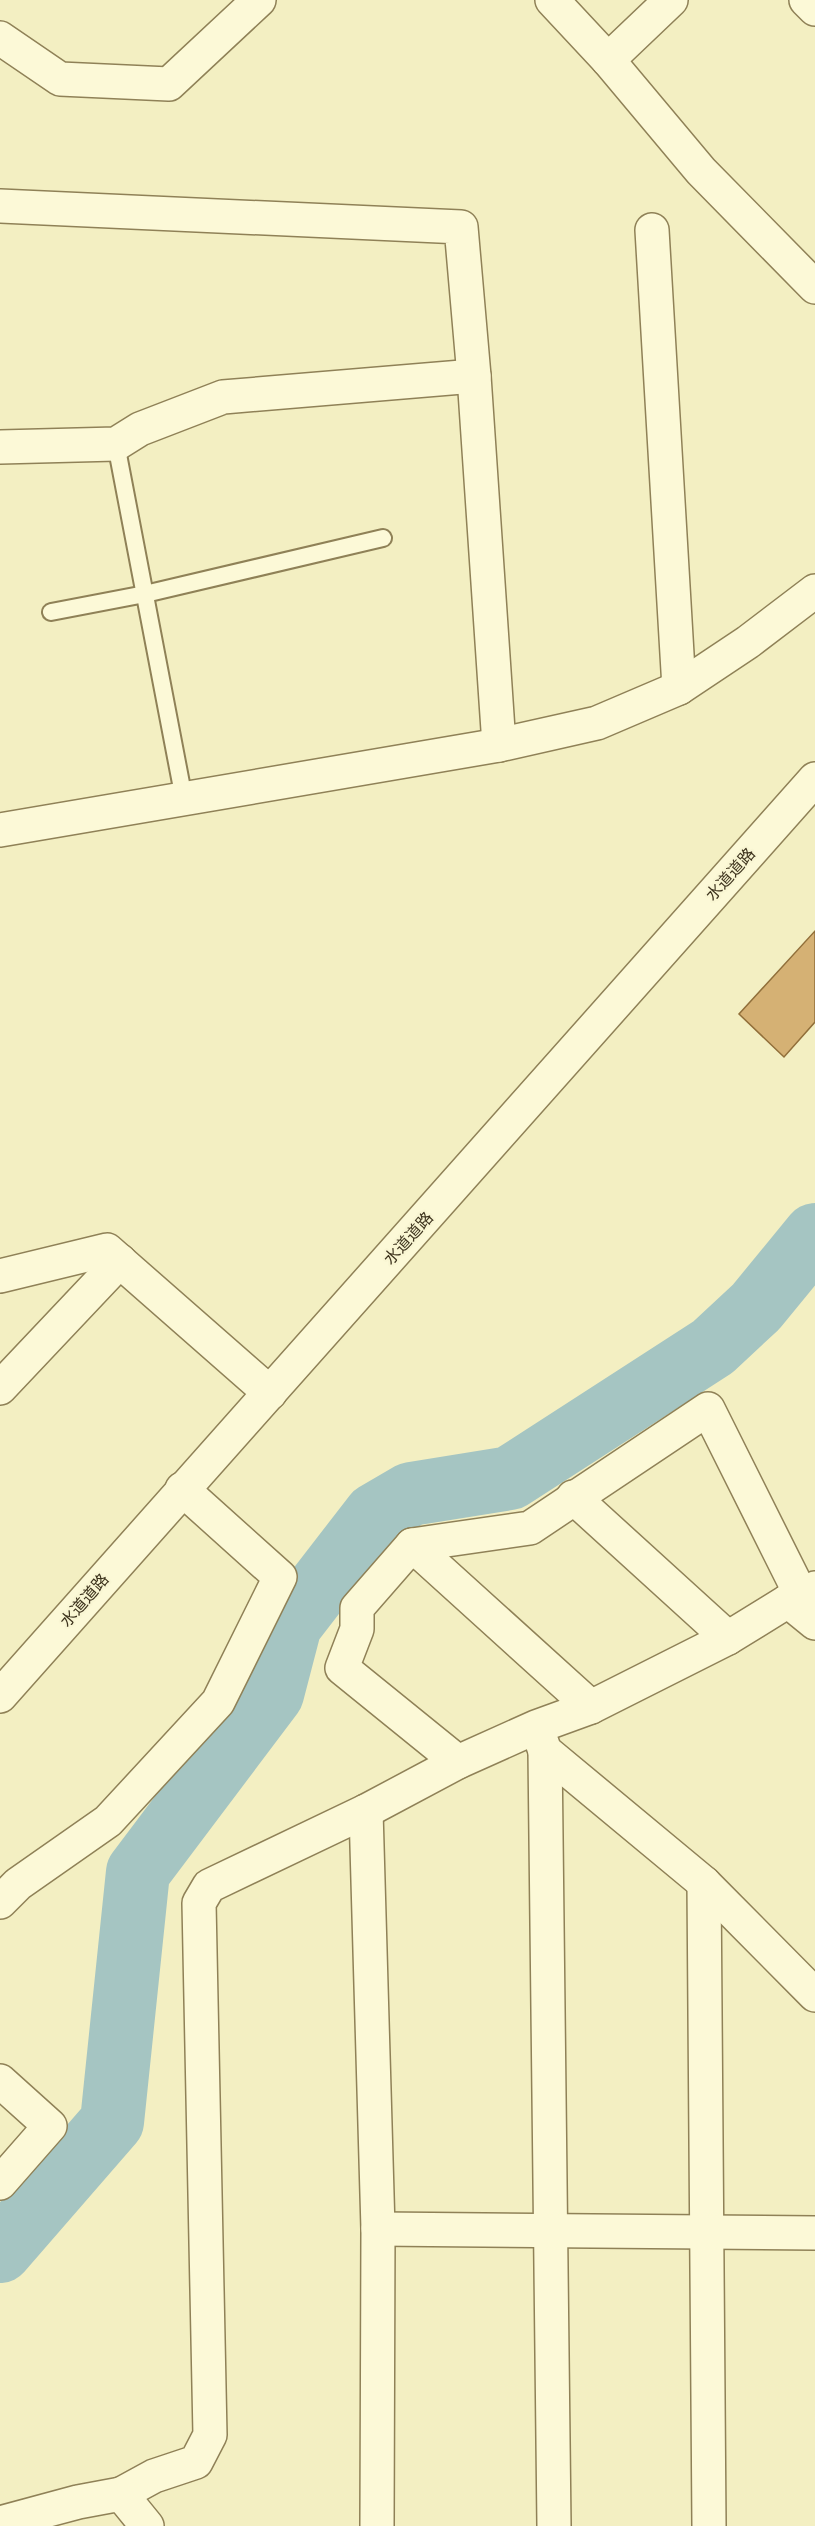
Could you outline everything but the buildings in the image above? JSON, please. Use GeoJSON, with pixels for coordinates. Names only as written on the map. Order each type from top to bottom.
{"type":"FeatureCollection","features":[{"type":"Feature","properties":{"kind":"street"},"geometry":{"type":"LineString","coordinates":[[0,38],[60,79],[169,84],[259,0]]}},
{"type":"Feature","properties":{"kind":"street"},"geometry":{"type":"LineString","coordinates":[[552,0],[608,60],[701,171],[815,287]]}},
{"type":"Feature","properties":{"kind":"street"},"geometry":{"type":"LineString","coordinates":[[608,60],[671,0]]}},
{"type":"Feature","properties":{"kind":"street"},"geometry":{"type":"LineString","coordinates":[[806,0],[815,9]]}},
{"type":"Feature","properties":{"kind":"street"},"geometry":{"type":"LineString","coordinates":[[0,206],[462,226],[500,745]]}},
{"type":"Feature","properties":{"kind":"street"},"geometry":{"type":"LineString","coordinates":[[652,230],[679,688]]}},
{"type":"Feature","properties":{"kind":"street"},"geometry":{"type":"LineString","coordinates":[[0,447],[116,444],[140,429],[223,397],[474,376]]}},
{"type":"Feature","properties":{"kind":"street"},"geometry":{"type":"LineString","coordinates":[[0,830],[500,745],[597,723],[679,688],[748,642],[815,591]]}},
{"type":"Feature","properties":{"kind":"street","name":"水道道路"},"geometry":{"type":"LineString","coordinates":[[0,1696],[815,779]]}},
{"type":"Feature","properties":{"kind":"street"},"geometry":{"type":"LineString","coordinates":[[0,1276],[107,1250],[270,1393]]}},
{"type":"Feature","properties":{"kind":"street"},"geometry":{"type":"LineString","coordinates":[[0,1388],[120,1261]]}},
{"type":"Feature","properties":{"kind":"street"},"geometry":{"type":"LineString","coordinates":[[0,2523],[80,2514],[154,2476],[196,2462],[210,2435],[199,1903],[209,1886],[366,1811],[458,1762],[541,1739],[591,1707],[805,1601],[708,1408],[530,1527],[412,1545],[357,1608],[357,1629],[342,1668],[458,1762]]}},
{"type":"Feature","properties":{"kind":"street"},"geometry":{"type":"LineString","coordinates":[[0,1902],[18,1884],[108,1821],[218,1702],[280,1577],[182,1490]]}},
{"type":"Feature","properties":{"kind":"street"},"geometry":{"type":"LineString","coordinates":[[573,1497],[728,1638]]}},
{"type":"Feature","properties":{"kind":"street"},"geometry":{"type":"LineString","coordinates":[[412,1545],[591,1707]]}},
{"type":"Feature","properties":{"kind":"street"},"geometry":{"type":"LineString","coordinates":[[541,1739],[704,1883],[815,1995]]}},
{"type":"Feature","properties":{"kind":"street"},"geometry":{"type":"LineString","coordinates":[[541,1739],[554,2526]]}},
{"type":"Feature","properties":{"kind":"street"},"geometry":{"type":"LineString","coordinates":[[366,1811],[378,2229],[377,2526]]}},
{"type":"Feature","properties":{"kind":"street"},"geometry":{"type":"LineString","coordinates":[[704,1883],[709,2526]]}},
{"type":"Feature","properties":{"kind":"street"},"geometry":{"type":"LineString","coordinates":[[0,2081],[50,2126],[0,2183]]}},
{"type":"Feature","properties":{"kind":"street"},"geometry":{"type":"LineString","coordinates":[[378,2229],[815,2234]]}},
{"type":"Feature","properties":{"kind":"street"},"geometry":{"type":"LineString","coordinates":[[121,2494],[147,2526]]}},
{"type":"Feature","properties":{"kind":"lane"},"geometry":{"type":"LineString","coordinates":[[116,444],[184,799]]}},
{"type":"Feature","properties":{"kind":"lane"},"geometry":{"type":"LineString","coordinates":[[51,612],[145,594],[383,538]]}},
{"type":"Feature","properties":{"kind":"waterway"},"geometry":{"type":"LineString","coordinates":[[0,2251],[112,2122],[138,1872],[272,1694],[290,1625],[375,1515],[411,1494],[510,1478],[713,1347],[756,1307],[815,1235]]}}]}
